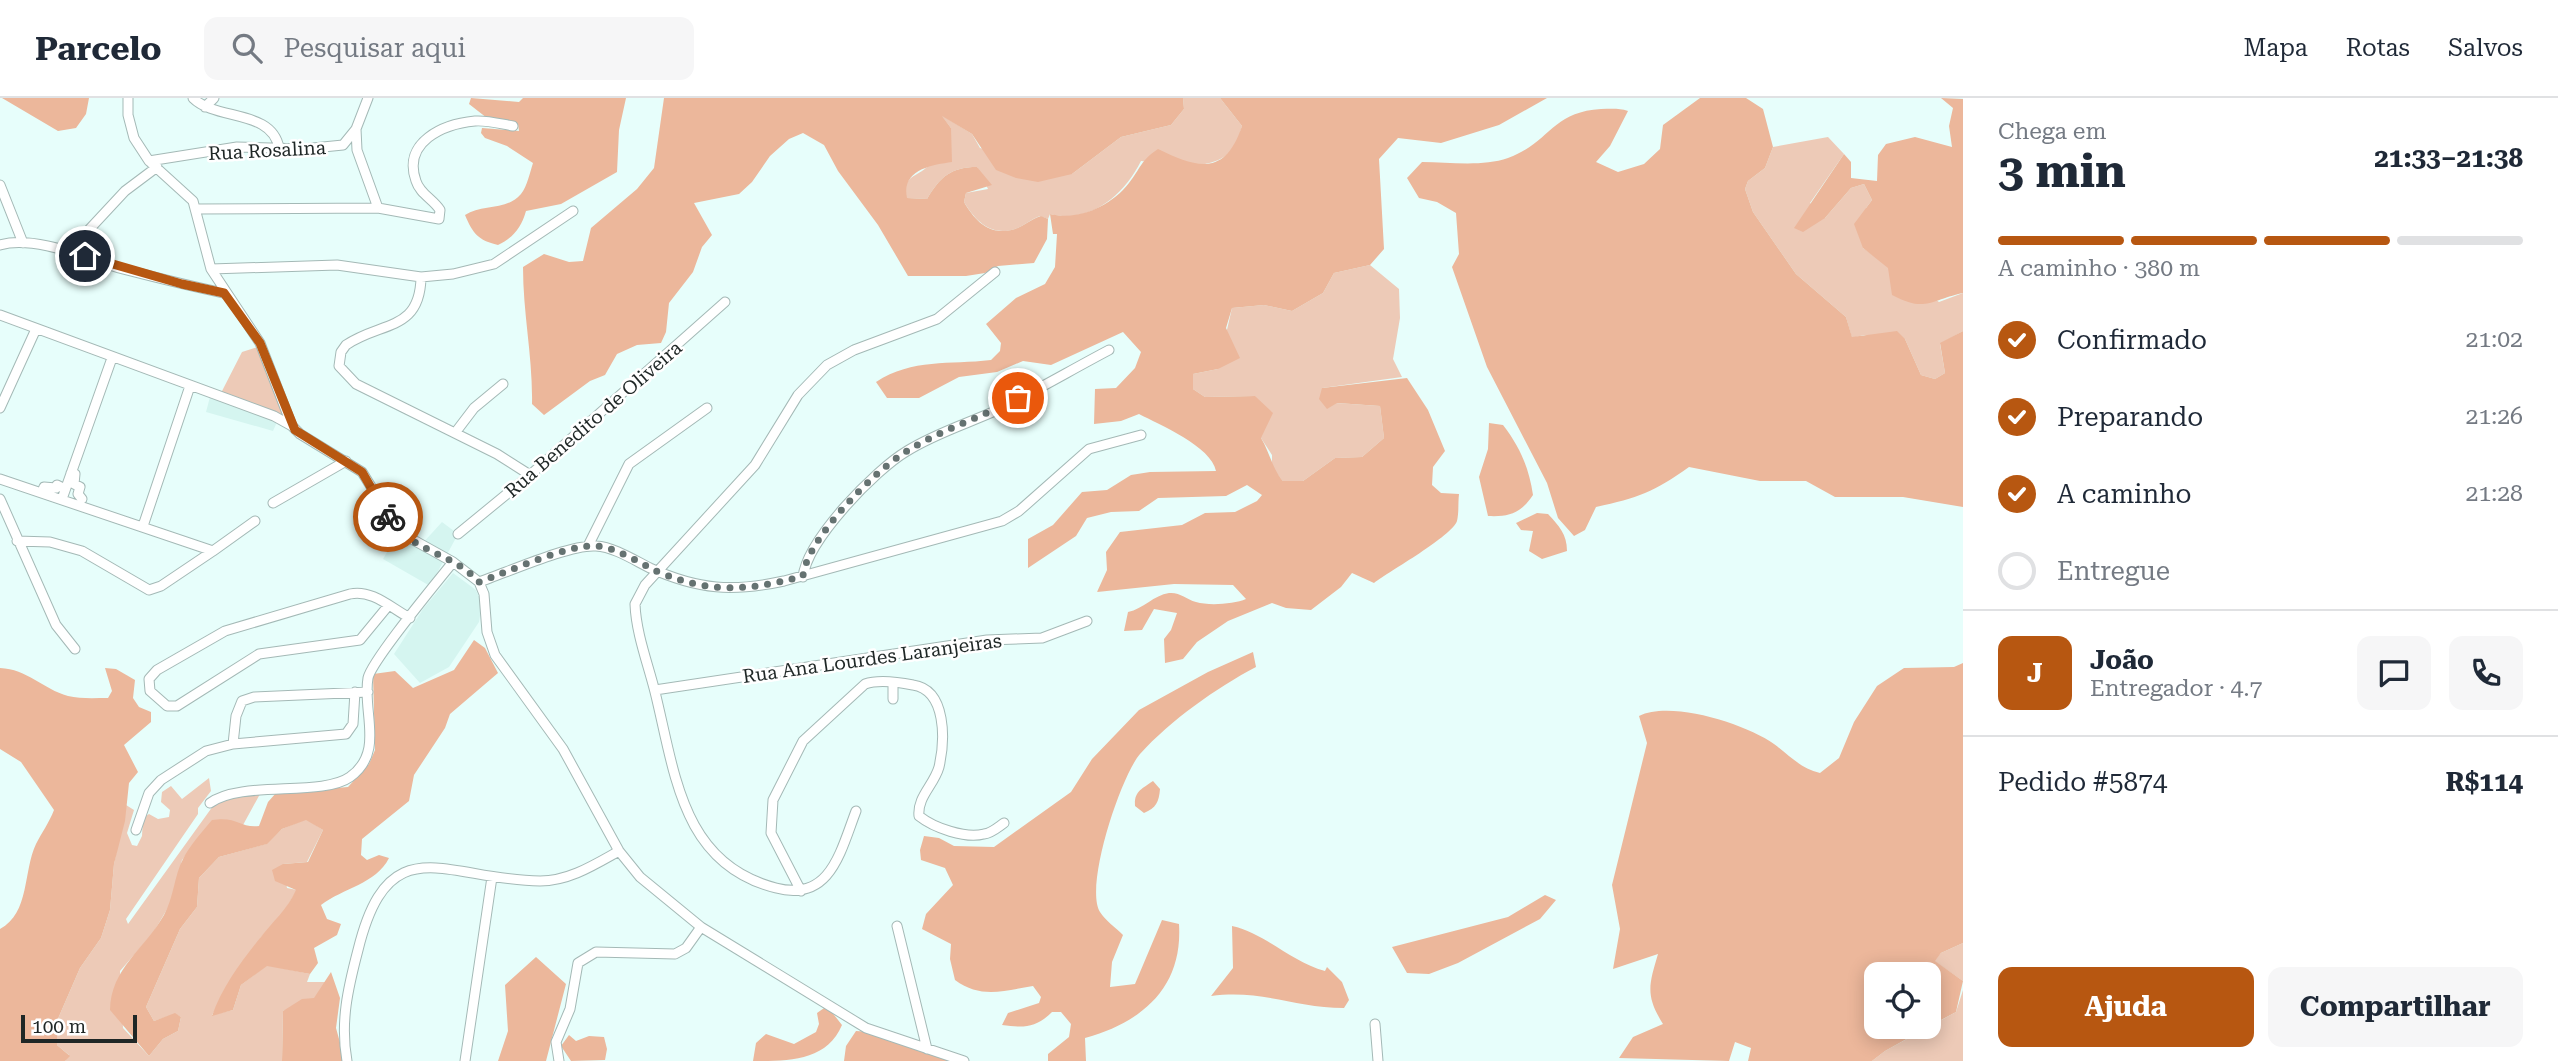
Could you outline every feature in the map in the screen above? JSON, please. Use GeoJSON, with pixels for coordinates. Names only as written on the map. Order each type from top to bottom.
{"type":"FeatureCollection","features":[{"type":"Feature","properties":{"kind":"street"},"geometry":{"type":"LineString","coordinates":[[128,98],[128,115],[134,138],[153,164],[188,195],[196,209],[211,269],[224,293],[260,343],[290,421],[300,434],[346,461],[366,477],[399,532],[453,562],[479,582],[484,594],[487,632],[495,655],[563,749],[619,851],[660,896],[701,927],[866,1028],[964,1061]]}},
{"type":"Feature","properties":{"kind":"street"},"geometry":{"type":"LineString","coordinates":[[193,98],[205,107],[266,127],[277,137],[279,148]]}},
{"type":"Feature","properties":{"kind":"street"},"geometry":{"type":"LineString","coordinates":[[205,107],[214,98]]}},
{"type":"Feature","properties":{"kind":"street"},"geometry":{"type":"LineString","coordinates":[[369,98],[356,129],[357,150],[378,208]]}},
{"type":"Feature","properties":{"kind":"street"},"geometry":{"type":"LineString","coordinates":[[196,209],[378,208],[439,219],[440,210],[415,180],[412,162],[419,146],[446,125],[478,120],[513,126]]}},
{"type":"Feature","properties":{"kind":"street","name":"Rua Rosalina"},"geometry":{"type":"LineString","coordinates":[[343,145],[356,129]]}},
{"type":"Feature","properties":{"kind":"street","name":"Rua Rosalina"},"geometry":{"type":"LineString","coordinates":[[153,164],[237,147],[343,145],[357,150]]}},
{"type":"Feature","properties":{"kind":"street"},"geometry":{"type":"LineString","coordinates":[[71,249],[153,164]]}},
{"type":"Feature","properties":{"kind":"street"},"geometry":{"type":"LineString","coordinates":[[0,185],[23,243]]}},
{"type":"Feature","properties":{"kind":"street"},"geometry":{"type":"LineString","coordinates":[[211,269],[349,265],[421,277],[453,274],[494,264],[573,211]]}},
{"type":"Feature","properties":{"kind":"street"},"geometry":{"type":"LineString","coordinates":[[0,246],[23,243],[71,249],[120,268],[224,293]]}},
{"type":"Feature","properties":{"kind":"street"},"geometry":{"type":"LineString","coordinates":[[856,811],[822,883],[801,891],[761,883],[733,870],[699,836],[678,786],[635,604],[641,591],[755,466],[797,395],[827,365],[854,350],[937,319],[995,272]]}},
{"type":"Feature","properties":{"kind":"street"},"geometry":{"type":"LineString","coordinates":[[421,277],[419,301],[415,310],[397,322],[346,345],[341,352],[339,366],[356,384],[513,462],[530,475]]}},
{"type":"Feature","properties":{"kind":"street","name":"Rua Benedito de Oliveira"},"geometry":{"type":"LineString","coordinates":[[458,534],[530,475],[725,302]]}},
{"type":"Feature","properties":{"kind":"street"},"geometry":{"type":"LineString","coordinates":[[0,315],[290,421]]}},
{"type":"Feature","properties":{"kind":"street"},"geometry":{"type":"LineString","coordinates":[[0,408],[36,329]]}},
{"type":"Feature","properties":{"kind":"street"},"geometry":{"type":"LineString","coordinates":[[803,576],[806,558],[829,525],[879,473],[905,452],[996,410],[1109,350]]}},
{"type":"Feature","properties":{"kind":"street"},"geometry":{"type":"LineString","coordinates":[[64,494],[112,358]]}},
{"type":"Feature","properties":{"kind":"street"},"geometry":{"type":"LineString","coordinates":[[455,433],[474,408],[503,384]]}},
{"type":"Feature","properties":{"kind":"street"},"geometry":{"type":"LineString","coordinates":[[143,526],[190,386]]}},
{"type":"Feature","properties":{"kind":"street"},"geometry":{"type":"LineString","coordinates":[[588,546],[629,464],[707,408]]}},
{"type":"Feature","properties":{"kind":"street"},"geometry":{"type":"LineString","coordinates":[[479,582],[588,546],[602,547],[659,572],[700,585],[729,590],[803,576],[1002,521],[1019,511],[1089,449],[1141,435]]}},
{"type":"Feature","properties":{"kind":"street"},"geometry":{"type":"LineString","coordinates":[[273,503],[346,461]]}},
{"type":"Feature","properties":{"kind":"street"},"geometry":{"type":"LineString","coordinates":[[71,472],[75,474],[74,484],[80,487],[78,494],[82,499]]}},
{"type":"Feature","properties":{"kind":"street"},"geometry":{"type":"LineString","coordinates":[[0,479],[42,492],[64,494],[213,551]]}},
{"type":"Feature","properties":{"kind":"street"},"geometry":{"type":"LineString","coordinates":[[0,499],[55,625],[75,649]]}},
{"type":"Feature","properties":{"kind":"street"},"geometry":{"type":"LineString","coordinates":[[18,541],[50,542],[82,551],[132,583],[149,590],[161,586],[256,521]]}},
{"type":"Feature","properties":{"kind":"street"},"geometry":{"type":"LineString","coordinates":[[210,803],[227,796],[335,783],[351,777],[366,758],[369,748],[368,681],[372,668],[453,562]]}},
{"type":"Feature","properties":{"kind":"street"},"geometry":{"type":"LineString","coordinates":[[388,606],[367,635],[359,640],[260,654],[177,706],[167,706],[150,691],[149,679],[157,670],[225,631],[358,592],[372,596],[410,618]]}},
{"type":"Feature","properties":{"kind":"street","name":"Rua Ana Lourdes Laranjeiras"},"geometry":{"type":"LineString","coordinates":[[655,690],[987,640],[1042,638],[1087,621]]}},
{"type":"Feature","properties":{"kind":"street"},"geometry":{"type":"LineString","coordinates":[[801,891],[771,833],[769,817],[778,789],[803,741],[865,684],[873,681],[920,686],[931,692],[941,715],[939,766],[931,785],[920,800],[919,816],[939,827],[975,835],[991,832],[1004,822]]}},
{"type":"Feature","properties":{"kind":"street"},"geometry":{"type":"LineString","coordinates":[[893,683],[893,699]]}},
{"type":"Feature","properties":{"kind":"street"},"geometry":{"type":"LineString","coordinates":[[233,744],[236,716],[242,701],[254,697],[369,691]]}},
{"type":"Feature","properties":{"kind":"street"},"geometry":{"type":"LineString","coordinates":[[136,830],[144,802],[161,780],[206,751],[233,744],[346,734],[353,724],[355,692]]}},
{"type":"Feature","properties":{"kind":"street"},"geometry":{"type":"LineString","coordinates":[[347,1061],[343,1025],[363,930],[380,890],[392,878],[422,868],[541,881],[578,873],[619,851]]}},
{"type":"Feature","properties":{"kind":"street"},"geometry":{"type":"LineString","coordinates":[[465,1061],[492,877]]}},
{"type":"Feature","properties":{"kind":"street"},"geometry":{"type":"LineString","coordinates":[[897,926],[927,1049]]}},
{"type":"Feature","properties":{"kind":"street"},"geometry":{"type":"LineString","coordinates":[[559,1061],[556,1042],[570,1009],[578,963],[596,952],[674,954],[686,948],[701,927]]}},
{"type":"Feature","properties":{"kind":"street"},"geometry":{"type":"LineString","coordinates":[[1375,1024],[1378,1061]]}},
{"type":"Feature","properties":{"kind":"shaded area"},"geometry":{"type":"Polygon","coordinates":[[[2,98],[89,98],[86,114],[76,128],[58,131],[2,98]]]}},
{"type":"Feature","properties":{"kind":"shaded area"},"geometry":{"type":"Polygon","coordinates":[[[471,98],[519,102],[523,98],[626,98],[619,130],[617,172],[561,204],[526,211],[516,231],[498,245],[486,241],[474,232],[465,215],[515,199],[525,187],[533,163],[507,146],[485,138],[481,133],[482,128],[519,131],[518,124],[487,118],[469,104],[471,98]]]}},
{"type":"Feature","properties":{"kind":"shaded area"},"geometry":{"type":"Polygon","coordinates":[[[664,98],[1183,98],[1184,109],[1171,125],[1121,137],[1072,174],[1038,182],[1016,178],[996,170],[972,134],[942,116],[951,128],[952,162],[927,167],[913,175],[906,189],[907,198],[927,199],[937,185],[953,171],[977,167],[992,185],[966,193],[964,202],[984,226],[1006,231],[1041,216],[1048,219],[1047,239],[1034,263],[998,266],[985,273],[966,276],[908,276],[878,225],[838,171],[824,145],[803,133],[789,139],[770,156],[752,182],[739,194],[694,203],[712,235],[702,247],[693,272],[669,303],[666,332],[661,343],[637,345],[617,354],[605,375],[590,381],[544,415],[532,404],[523,267],[544,254],[569,262],[583,261],[591,228],[637,189],[654,168],[664,98]]]}},
{"type":"Feature","properties":{"kind":"shaded area"},"geometry":{"type":"Polygon","coordinates":[[[1183,98],[1220,98],[1242,126],[1234,147],[1225,156],[1203,164],[1177,165],[1141,161],[1116,195],[1092,211],[1065,216],[1050,214],[1048,219],[1040,216],[1006,231],[991,229],[978,221],[964,202],[966,193],[988,189],[977,167],[953,171],[937,185],[927,199],[906,198],[905,190],[909,180],[933,160],[951,128],[940,114],[972,134],[980,148],[1072,174],[1121,137],[1171,125],[1184,109],[1183,98]]]}},
{"type":"Feature","properties":{"kind":"shaded area"},"geometry":{"type":"Polygon","coordinates":[[[1220,98],[1547,98],[1499,125],[1441,143],[1398,138],[1379,159],[1384,249],[1370,265],[1334,273],[1323,293],[1292,311],[1264,305],[1232,308],[1226,328],[1240,358],[1218,369],[1193,374],[1193,389],[1205,397],[1255,396],[1273,413],[1261,438],[1283,481],[1303,481],[1335,458],[1362,457],[1384,438],[1380,406],[1337,403],[1327,409],[1319,399],[1322,388],[1407,378],[1428,410],[1445,451],[1433,467],[1432,485],[1441,493],[1459,494],[1458,518],[1453,527],[1433,544],[1374,583],[1352,573],[1341,587],[1311,610],[1286,608],[1272,603],[1228,621],[1197,642],[1183,659],[1165,663],[1164,639],[1171,630],[1177,613],[1154,609],[1142,630],[1124,631],[1128,612],[1169,593],[1208,604],[1246,599],[1233,585],[1174,584],[1097,592],[1107,570],[1106,552],[1120,532],[1182,525],[1205,513],[1235,512],[1257,501],[1262,495],[1247,485],[1226,496],[1158,498],[1139,511],[1111,512],[1087,518],[1076,536],[1028,568],[1028,539],[1053,525],[1082,492],[1107,490],[1131,475],[1150,472],[1216,471],[1205,453],[1195,445],[1139,414],[1121,421],[1094,424],[1095,389],[1116,388],[1135,368],[1141,352],[1123,332],[1051,365],[1023,361],[997,372],[959,377],[919,398],[887,398],[876,382],[890,374],[918,366],[991,360],[1000,351],[1001,343],[986,324],[1016,298],[1045,284],[1055,267],[1057,234],[1053,234],[1050,214],[1072,215],[1104,205],[1122,191],[1144,161],[1158,149],[1197,164],[1218,161],[1227,154],[1242,126],[1220,98]]]}},
{"type":"Feature","properties":{"kind":"shaded area"},"geometry":{"type":"Polygon","coordinates":[[[1700,98],[1746,98],[1763,109],[1773,147],[1765,168],[1748,181],[1745,189],[1753,212],[1796,274],[1846,317],[1852,337],[1897,331],[1905,339],[1921,375],[1935,379],[1945,373],[1940,343],[1963,331],[1963,507],[1903,497],[1835,497],[1806,481],[1760,481],[1689,467],[1645,493],[1596,507],[1585,530],[1574,536],[1558,518],[1547,483],[1487,367],[1452,267],[1459,254],[1456,213],[1437,202],[1419,198],[1407,178],[1422,162],[1476,163],[1508,158],[1522,152],[1571,116],[1601,109],[1628,111],[1610,146],[1596,162],[1618,172],[1644,164],[1660,149],[1663,125],[1700,98]]]}},
{"type":"Feature","properties":{"kind":"shaded area"},"geometry":{"type":"Polygon","coordinates":[[[1941,98],[1963,99],[1963,293],[1921,304],[1892,295],[1888,268],[1863,248],[1854,224],[1872,200],[1864,184],[1851,188],[1825,218],[1803,232],[1794,228],[1844,154],[1851,162],[1851,178],[1877,181],[1878,155],[1886,144],[1915,137],[1952,147],[1949,126],[1953,108],[1941,98]]]}},
{"type":"Feature","properties":{"kind":"shaded area"},"geometry":{"type":"Polygon","coordinates":[[[1828,137],[1844,154],[1810,203],[1825,218],[1851,188],[1864,184],[1872,200],[1866,208],[1863,248],[1939,302],[1963,293],[1963,331],[1940,344],[1945,373],[1935,379],[1921,375],[1905,339],[1864,335],[1852,338],[1846,317],[1796,274],[1753,212],[1745,189],[1748,181],[1765,168],[1773,147],[1828,137]]]}},
{"type":"Feature","properties":{"kind":"shaded area"},"geometry":{"type":"Polygon","coordinates":[[[1370,265],[1399,289],[1400,318],[1393,359],[1402,377],[1322,388],[1336,403],[1380,406],[1384,438],[1362,457],[1335,458],[1303,481],[1283,481],[1272,468],[1272,455],[1261,438],[1255,396],[1205,397],[1193,389],[1193,374],[1218,369],[1232,308],[1264,305],[1292,311],[1323,293],[1334,273],[1370,265]]]}},
{"type":"Feature","properties":{"kind":"shaded area"},"geometry":{"type":"Polygon","coordinates":[[[261,346],[291,421],[221,393],[242,352],[261,346]]]}},
{"type":"Feature","properties":{"kind":"shaded area"},"geometry":{"type":"Polygon","coordinates":[[[210,397],[277,422],[273,431],[206,412],[210,397]]]}},
{"type":"Feature","properties":{"kind":"shaded area"},"geometry":{"type":"Polygon","coordinates":[[[1489,423],[1503,425],[1514,441],[1523,458],[1533,495],[1519,510],[1503,516],[1488,516],[1479,477],[1488,449],[1489,423]]]}},
{"type":"Feature","properties":{"kind":"shaded area"},"geometry":{"type":"Polygon","coordinates":[[[1537,513],[1548,514],[1559,526],[1566,540],[1567,551],[1542,559],[1529,551],[1533,531],[1521,530],[1516,523],[1537,513]]]}},
{"type":"Feature","properties":{"kind":"shaded area"},"geometry":{"type":"Polygon","coordinates":[[[442,522],[458,534],[430,586],[383,559],[399,532],[421,545],[442,522]]]}},
{"type":"Feature","properties":{"kind":"shaded area"},"geometry":{"type":"Polygon","coordinates":[[[453,573],[476,590],[482,603],[479,622],[449,667],[420,683],[394,654],[423,609],[453,573]]]}},
{"type":"Feature","properties":{"kind":"shaded area"},"geometry":{"type":"Polygon","coordinates":[[[474,640],[485,648],[498,673],[450,714],[445,728],[414,775],[409,801],[362,839],[361,855],[367,860],[379,855],[389,858],[368,880],[321,905],[327,919],[341,924],[337,935],[314,948],[318,963],[310,974],[267,966],[241,985],[233,1010],[212,1016],[233,975],[296,890],[275,881],[272,870],[283,864],[308,862],[323,830],[306,820],[282,829],[267,844],[219,857],[199,878],[197,907],[180,929],[146,1007],[154,1021],[175,1013],[181,1017],[178,1031],[163,1039],[149,1056],[110,1010],[112,995],[122,971],[164,915],[180,866],[196,839],[212,820],[221,819],[259,826],[268,802],[276,793],[348,787],[369,764],[375,750],[373,674],[395,671],[413,688],[454,670],[474,640]]]}},
{"type":"Feature","properties":{"kind":"shaded area"},"geometry":{"type":"Polygon","coordinates":[[[1253,652],[1256,667],[1195,706],[1140,754],[1123,784],[1107,832],[1097,879],[1096,899],[1102,915],[1123,935],[1112,962],[1110,987],[1135,984],[1162,920],[1179,924],[1174,966],[1166,984],[1141,1012],[1106,1031],[1085,1038],[1086,1061],[1048,1061],[1048,1054],[1069,1037],[1071,1024],[1061,1012],[1052,1012],[1029,1026],[1002,1025],[1008,1013],[1039,1003],[1041,997],[1033,986],[983,992],[965,986],[955,980],[950,959],[951,944],[922,929],[926,914],[953,885],[945,868],[921,860],[920,850],[924,836],[939,838],[954,846],[994,847],[1071,792],[1092,759],[1139,710],[1208,672],[1253,652]]]}},
{"type":"Feature","properties":{"kind":"shaded area"},"geometry":{"type":"Polygon","coordinates":[[[1963,663],[1963,943],[1941,953],[1936,962],[1864,962],[1864,1039],[1907,1039],[1872,1061],[1748,1061],[1751,1048],[1735,1042],[1729,1061],[1619,1058],[1633,1037],[1663,1024],[1653,1005],[1650,990],[1658,954],[1613,969],[1620,929],[1612,885],[1647,743],[1639,716],[1670,711],[1708,716],[1761,736],[1801,765],[1820,773],[1839,758],[1854,722],[1877,686],[1904,668],[1954,667],[1963,663]]]}},
{"type":"Feature","properties":{"kind":"shaded area"},"geometry":{"type":"Polygon","coordinates":[[[0,668],[27,675],[51,689],[77,698],[108,698],[112,691],[105,668],[116,669],[135,680],[133,698],[139,707],[151,712],[151,722],[124,745],[138,772],[129,783],[125,821],[114,864],[110,910],[101,938],[80,968],[57,1021],[57,1045],[70,1056],[65,1061],[0,1061],[0,929],[10,922],[21,902],[32,855],[54,810],[21,762],[0,749],[0,668]]]}},
{"type":"Feature","properties":{"kind":"shaded area"},"geometry":{"type":"Polygon","coordinates":[[[209,778],[211,791],[126,919],[128,924],[218,799],[260,794],[243,825],[213,820],[182,860],[173,899],[153,933],[120,971],[123,1028],[149,1056],[163,1039],[178,1031],[181,1017],[175,1014],[154,1021],[146,1007],[180,929],[197,907],[199,878],[219,857],[266,844],[282,829],[306,819],[323,830],[307,862],[283,864],[287,888],[297,890],[280,918],[261,937],[212,1015],[233,1010],[241,985],[267,965],[310,974],[307,982],[326,982],[314,999],[283,1011],[282,1061],[65,1061],[69,1055],[57,1045],[57,1021],[80,968],[101,938],[110,910],[114,864],[126,805],[134,810],[127,833],[132,845],[137,846],[142,836],[143,818],[149,814],[158,819],[169,817],[170,810],[161,802],[162,792],[171,786],[182,799],[209,778]]]}},
{"type":"Feature","properties":{"kind":"shaded area"},"geometry":{"type":"Polygon","coordinates":[[[1153,781],[1160,789],[1159,798],[1154,807],[1144,813],[1135,806],[1136,797],[1153,781]]]}},
{"type":"Feature","properties":{"kind":"shaded area"},"geometry":{"type":"Polygon","coordinates":[[[1545,895],[1556,900],[1540,919],[1458,963],[1429,974],[1407,973],[1392,947],[1508,917],[1545,895]]]}},
{"type":"Feature","properties":{"kind":"shaded area"},"geometry":{"type":"Polygon","coordinates":[[[1232,926],[1256,935],[1313,967],[1325,971],[1327,967],[1342,982],[1349,1000],[1344,1008],[1246,995],[1211,996],[1233,968],[1232,926]]]}},
{"type":"Feature","properties":{"kind":"shaded area"},"geometry":{"type":"Polygon","coordinates":[[[1963,943],[1963,981],[1941,966],[1941,962],[1934,961],[1941,953],[1963,943]]]}},
{"type":"Feature","properties":{"kind":"shaded area"},"geometry":{"type":"Polygon","coordinates":[[[536,957],[566,984],[546,1061],[498,1061],[508,1031],[505,985],[536,957]]]}},
{"type":"Feature","properties":{"kind":"shaded area"},"geometry":{"type":"Polygon","coordinates":[[[1941,965],[1963,981],[1956,1012],[1941,1020],[1941,965]]]}},
{"type":"Feature","properties":{"kind":"shaded area"},"geometry":{"type":"Polygon","coordinates":[[[331,972],[340,998],[336,1028],[345,1061],[282,1061],[283,1011],[302,999],[314,998],[331,972]]]}},
{"type":"Feature","properties":{"kind":"shaded area"},"geometry":{"type":"Polygon","coordinates":[[[1963,990],[1963,1061],[1872,1061],[1907,1039],[1941,1039],[1941,1020],[1956,1012],[1963,990]]]}},
{"type":"Feature","properties":{"kind":"shaded area"},"geometry":{"type":"Polygon","coordinates":[[[827,1006],[842,1025],[827,1046],[805,1057],[753,1061],[756,1043],[766,1034],[794,1044],[816,1032],[819,1024],[817,1013],[827,1006]]]}},
{"type":"Feature","properties":{"kind":"shaded area"},"geometry":{"type":"Polygon","coordinates":[[[856,1031],[871,1032],[957,1061],[844,1061],[846,1046],[856,1031]]]}},
{"type":"Feature","properties":{"kind":"shaded area"},"geometry":{"type":"Polygon","coordinates":[[[569,1035],[576,1041],[589,1036],[604,1037],[607,1049],[605,1060],[571,1061],[561,1046],[569,1035]]]}},
{"type":"Feature","properties":{"kind":"way so far"},"geometry":{"type":"LineString","coordinates":[[388,517],[399,532],[453,562],[479,582],[565,553],[596,546],[659,572],[700,585],[729,590],[753,588],[803,576],[806,558],[829,525],[879,473],[905,452],[1018,398]]}},
{"type":"Feature","properties":{"kind":"route"},"geometry":{"type":"LineString","coordinates":[[85,256],[120,268],[224,293],[260,343],[292,426],[300,434],[362,472],[388,517]]}}]}
